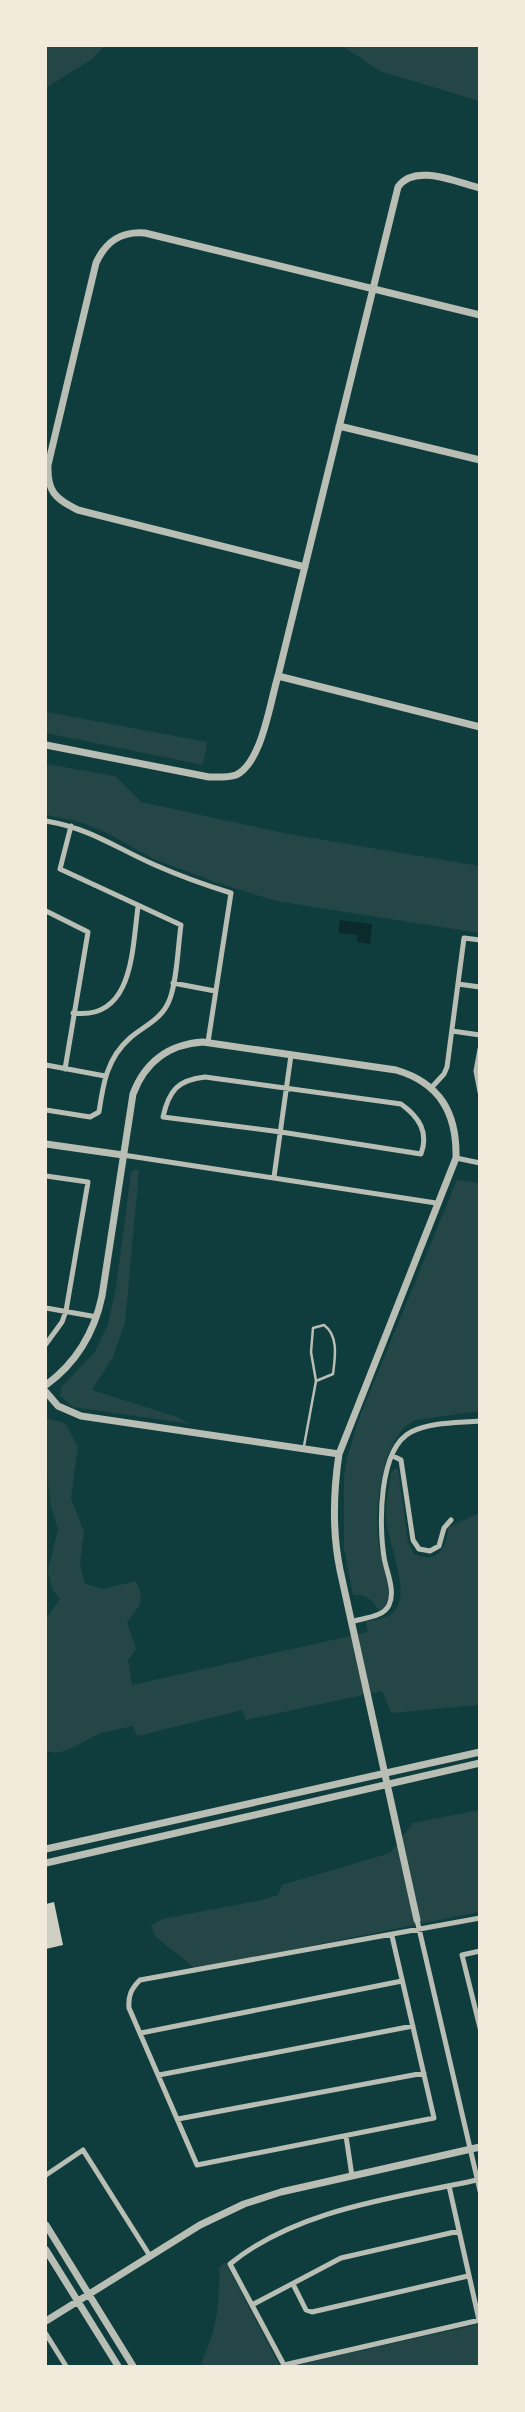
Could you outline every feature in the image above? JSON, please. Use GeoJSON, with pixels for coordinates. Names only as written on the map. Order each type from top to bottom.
{"type":"FeatureCollection","features":[{"type":"Feature","properties":{"kind":"street"},"geometry":{"type":"LineString","coordinates":[[46,745],[209,777],[235,775],[246,768],[255,755],[278,676],[398,187],[402,180],[415,174],[423,174],[480,188]]}},
{"type":"Feature","properties":{"kind":"street"},"geometry":{"type":"LineString","coordinates":[[304,567],[78,510],[62,503],[53,494],[48,480],[48,465],[101,251],[121,235],[145,233],[480,315]]}},
{"type":"Feature","properties":{"kind":"street"},"geometry":{"type":"LineString","coordinates":[[339,426],[480,460]]}},
{"type":"Feature","properties":{"kind":"street"},"geometry":{"type":"LineString","coordinates":[[278,676],[480,727]]}},
{"type":"Feature","properties":{"kind":"street"},"geometry":{"type":"LineString","coordinates":[[46,821],[96,834],[153,864],[190,880],[232,893],[208,1042]]}},
{"type":"Feature","properties":{"kind":"street"},"geometry":{"type":"LineString","coordinates":[[46,1110],[90,1117],[99,1112],[105,1076],[116,1054],[129,1039],[160,1016],[170,1000],[181,925],[60,869],[71,826]]}},
{"type":"Feature","properties":{"kind":"street"},"geometry":{"type":"LineString","coordinates":[[73,1013],[82,1014],[98,1009],[113,1002],[122,992],[127,980],[138,907]]}},
{"type":"Feature","properties":{"kind":"street"},"geometry":{"type":"LineString","coordinates":[[46,911],[88,932],[65,1069]]}},
{"type":"Feature","properties":{"kind":"street"},"geometry":{"type":"LineString","coordinates":[[432,1087],[447,1067],[464,937],[480,940]]}},
{"type":"Feature","properties":{"kind":"street"},"geometry":{"type":"LineString","coordinates":[[173,983],[215,991]]}},
{"type":"Feature","properties":{"kind":"street"},"geometry":{"type":"LineString","coordinates":[[458,984],[480,987]]}},
{"type":"Feature","properties":{"kind":"street"},"geometry":{"type":"LineString","coordinates":[[452,1031],[480,1035]]}},
{"type":"Feature","properties":{"kind":"street"},"geometry":{"type":"LineString","coordinates":[[46,1385],[78,1354],[97,1317],[133,1094],[148,1067],[173,1048],[208,1042],[396,1070],[411,1074],[432,1087],[445,1104],[454,1128],[456,1158],[339,1454],[333,1500],[334,1532],[351,1622],[417,1920],[480,2190]]}},
{"type":"Feature","properties":{"kind":"street"},"geometry":{"type":"LineString","coordinates":[[480,1049],[476,1071],[480,1092]]}},
{"type":"Feature","properties":{"kind":"street"},"geometry":{"type":"LineString","coordinates":[[274,1177],[291,1055]]}},
{"type":"Feature","properties":{"kind":"street"},"geometry":{"type":"LineString","coordinates":[[46,1065],[105,1076]]}},
{"type":"Feature","properties":{"kind":"street"},"geometry":{"type":"LineString","coordinates":[[205,1077],[401,1104],[415,1114],[423,1128],[424,1145],[421,1154],[282,1132],[163,1117],[166,1102],[175,1088],[188,1079],[205,1077]]}},
{"type":"Feature","properties":{"kind":"street"},"geometry":{"type":"LineString","coordinates":[[46,1144],[436,1203]]}},
{"type":"Feature","properties":{"kind":"street"},"geometry":{"type":"LineString","coordinates":[[456,1158],[480,1163]]}},
{"type":"Feature","properties":{"kind":"street"},"geometry":{"type":"LineString","coordinates":[[46,1176],[88,1182],[66,1311],[62,1322],[46,1344]]}},
{"type":"Feature","properties":{"kind":"street"},"geometry":{"type":"LineString","coordinates":[[46,1308],[97,1317]]}},
{"type":"Feature","properties":{"kind":"street"},"geometry":{"type":"LineString","coordinates":[[46,1392],[58,1406],[81,1416],[339,1454]]}},
{"type":"Feature","properties":{"kind":"street"},"geometry":{"type":"LineString","coordinates":[[351,1622],[383,1612],[390,1602],[391,1590],[380,1528],[383,1492],[400,1439],[426,1427],[480,1421]]}},
{"type":"Feature","properties":{"kind":"street"},"geometry":{"type":"LineString","coordinates":[[393,1456],[401,1460],[413,1540],[419,1549],[427,1551],[439,1546],[445,1524],[451,1520]]}},
{"type":"Feature","properties":{"kind":"street"},"geometry":{"type":"LineString","coordinates":[[46,1849],[480,1752]]}},
{"type":"Feature","properties":{"kind":"street"},"geometry":{"type":"LineString","coordinates":[[46,1863],[480,1763]]}},
{"type":"Feature","properties":{"kind":"street"},"geometry":{"type":"LineString","coordinates":[[392,1936],[434,2118],[197,2165],[129,2008],[133,1987],[140,1980],[480,1918]]}},
{"type":"Feature","properties":{"kind":"street"},"geometry":{"type":"LineString","coordinates":[[480,1951],[462,1955],[477,2004],[480,2028]]}},
{"type":"Feature","properties":{"kind":"street"},"geometry":{"type":"LineString","coordinates":[[141,2033],[402,1981]]}},
{"type":"Feature","properties":{"kind":"street"},"geometry":{"type":"LineString","coordinates":[[159,2075],[413,2026]]}},
{"type":"Feature","properties":{"kind":"street"},"geometry":{"type":"LineString","coordinates":[[178,2119],[424,2073]]}},
{"type":"Feature","properties":{"kind":"street"},"geometry":{"type":"LineString","coordinates":[[346,2136],[352,2176]]}},
{"type":"Feature","properties":{"kind":"street"},"geometry":{"type":"LineString","coordinates":[[46,2321],[214,2217],[244,2204],[281,2192],[480,2147]]}},
{"type":"Feature","properties":{"kind":"street"},"geometry":{"type":"LineString","coordinates":[[46,2175],[83,2150],[150,2256]]}},
{"type":"Feature","properties":{"kind":"street"},"geometry":{"type":"LineString","coordinates":[[449,2186],[479,2320],[284,2365],[230,2264],[253,2246],[317,2217],[449,2186],[477,2180]]}},
{"type":"Feature","properties":{"kind":"street"},"geometry":{"type":"LineString","coordinates":[[46,2225],[133,2367]]}},
{"type":"Feature","properties":{"kind":"street"},"geometry":{"type":"LineString","coordinates":[[252,2305],[341,2258],[459,2231]]}},
{"type":"Feature","properties":{"kind":"street"},"geometry":{"type":"LineString","coordinates":[[46,2250],[76,2303],[118,2367]]}},
{"type":"Feature","properties":{"kind":"street"},"geometry":{"type":"LineString","coordinates":[[293,2284],[306,2310],[312,2312],[468,2276]]}},
{"type":"Feature","properties":{"kind":"street"},"geometry":{"type":"LineString","coordinates":[[46,2334],[66,2367]]}},
{"type":"Feature","properties":{"kind":"lane"},"geometry":{"type":"LineString","coordinates":[[304,1449],[316,1381],[312,1352],[313,1328],[324,1325],[331,1334],[335,1351],[333,1374],[316,1381]]}},
{"type":"Feature","properties":{"kind":"shaded area"},"geometry":{"type":"Polygon","coordinates":[[[46,46],[104,46],[92,59],[46,88],[46,46]]]}},
{"type":"Feature","properties":{"kind":"shaded area"},"geometry":{"type":"Polygon","coordinates":[[[345,46],[479,46],[479,101],[380,71],[345,46]]]}},
{"type":"Feature","properties":{"kind":"shaded area"},"geometry":{"type":"Polygon","coordinates":[[[46,712],[207,742],[203,765],[46,733],[46,712]]]}},
{"type":"Feature","properties":{"kind":"shaded area"},"geometry":{"type":"Polygon","coordinates":[[[46,764],[115,776],[141,802],[288,834],[479,866],[479,933],[276,901],[154,859],[107,833],[80,822],[46,815],[46,764]]]}},
{"type":"Feature","properties":{"kind":"shaded area"},"geometry":{"type":"Polygon","coordinates":[[[340,920],[372,924],[370,944],[357,942],[357,935],[338,933],[340,920]]]}},
{"type":"Feature","properties":{"kind":"shaded area"},"geometry":{"type":"Polygon","coordinates":[[[134,1169],[139,1171],[125,1323],[113,1357],[92,1390],[177,1417],[190,1424],[73,1407],[60,1396],[61,1387],[95,1352],[108,1324],[116,1287],[131,1173],[134,1169]]]}},
{"type":"Feature","properties":{"kind":"shaded area"},"geometry":{"type":"Polygon","coordinates":[[[457,1180],[479,1183],[479,1411],[416,1420],[404,1428],[395,1440],[383,1472],[378,1509],[378,1539],[388,1599],[378,1611],[369,1598],[353,1595],[344,1548],[344,1477],[347,1458],[360,1416],[457,1180]]]}},
{"type":"Feature","properties":{"kind":"shaded area"},"geometry":{"type":"Polygon","coordinates":[[[46,1418],[65,1423],[78,1447],[71,1498],[84,1532],[80,1564],[85,1584],[102,1589],[136,1581],[141,1594],[140,1603],[127,1622],[136,1649],[128,1660],[132,1685],[368,1632],[366,1621],[388,1616],[396,1609],[401,1587],[386,1512],[391,1474],[394,1469],[398,1469],[408,1542],[414,1554],[423,1557],[435,1556],[443,1548],[449,1527],[479,1513],[479,1705],[391,1713],[382,1691],[246,1720],[242,1710],[137,1736],[133,1726],[104,1732],[61,1752],[46,1751],[46,1619],[60,1599],[52,1589],[48,1570],[58,1529],[51,1507],[46,1464],[46,1418]]]}},
{"type":"Feature","properties":{"kind":"shaded area"},"geometry":{"type":"Polygon","coordinates":[[[479,1810],[479,1912],[196,1969],[156,1937],[151,1926],[162,1919],[278,1895],[282,1885],[390,1853],[413,1823],[479,1810]]]}},
{"type":"Feature","properties":{"kind":"shaded area"},"geometry":{"type":"Polygon","coordinates":[[[225,2262],[280,2366],[203,2366],[201,2363],[214,2328],[219,2268],[225,2262]]]}},
{"type":"Feature","properties":{"kind":"shaded area"},"geometry":{"type":"Polygon","coordinates":[[[479,2324],[479,2366],[293,2366],[479,2324]]]}},
{"type":"Feature","properties":{"kind":"building"},"geometry":{"type":"Polygon","coordinates":[[[54,1902],[63,1945],[46,1949],[46,1904],[54,1902]]]}}]}
